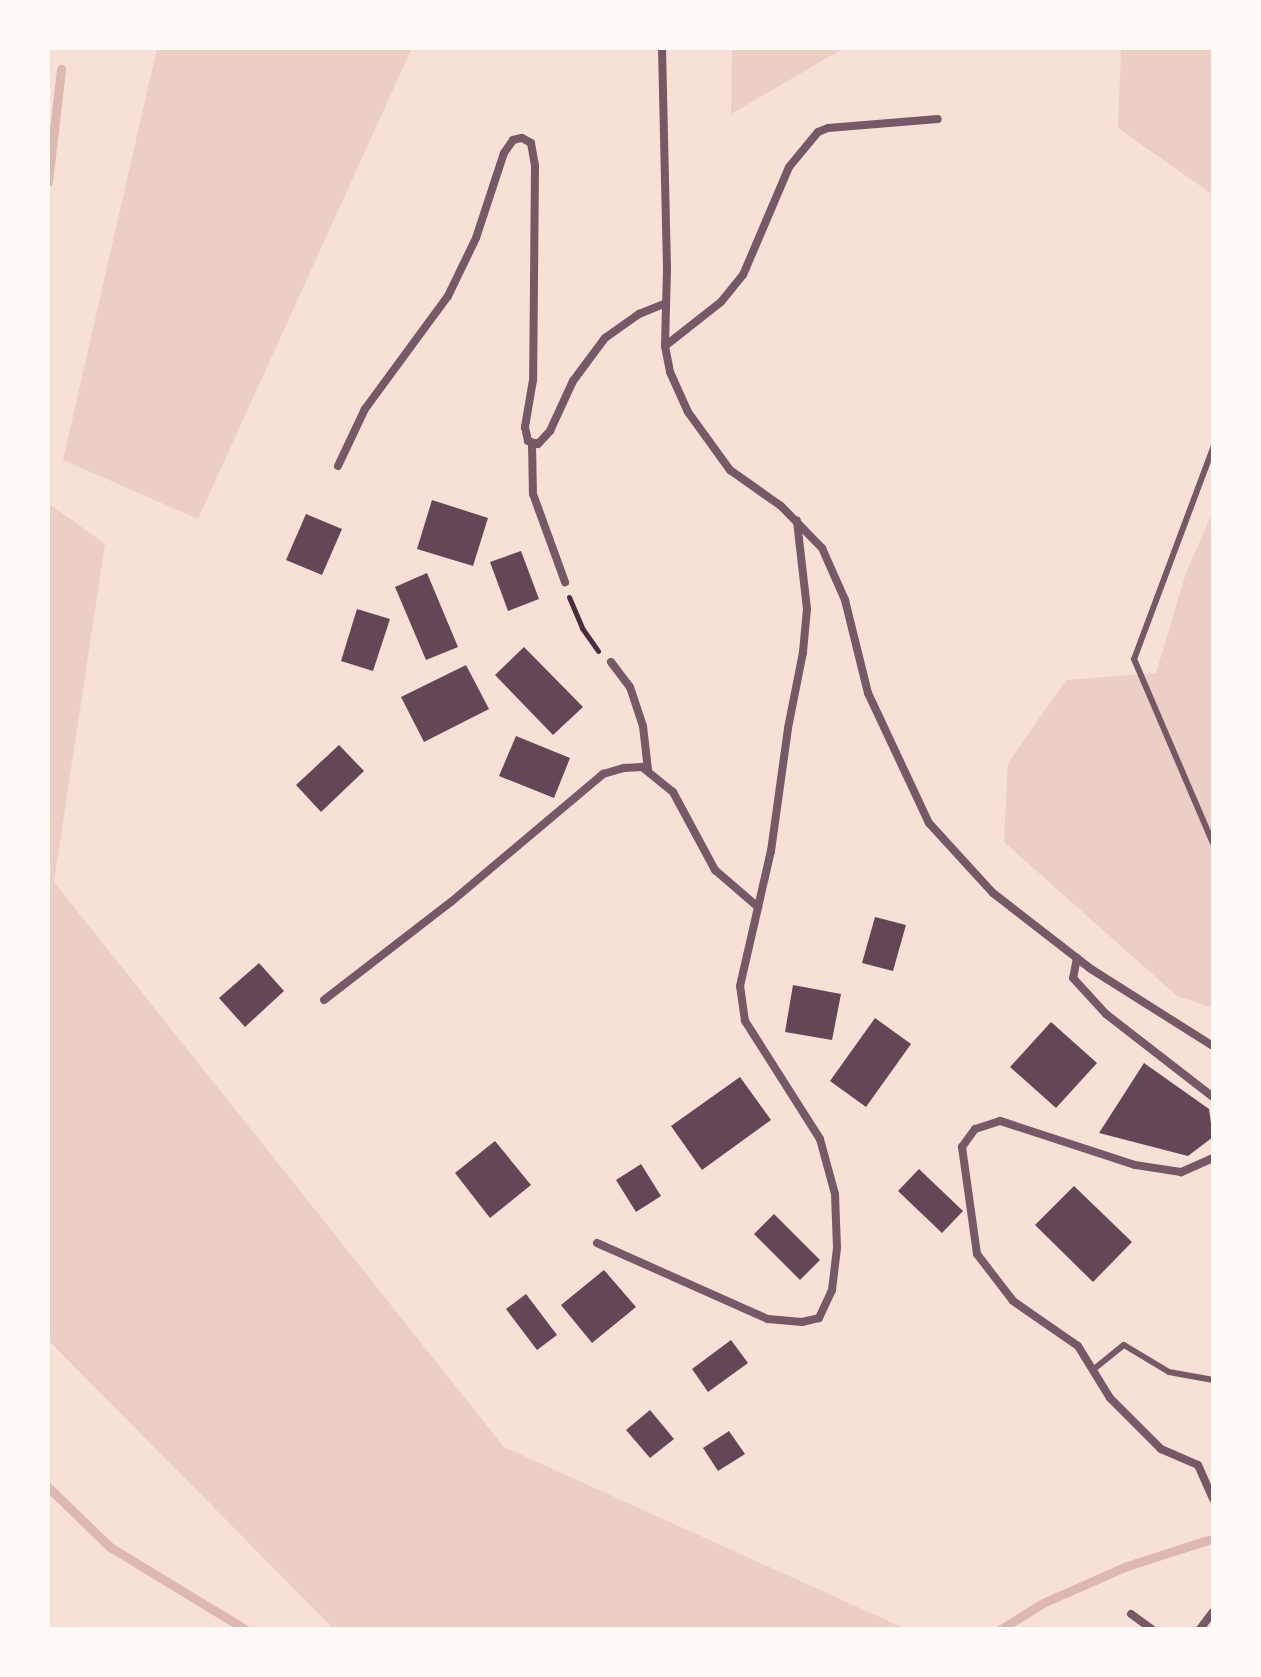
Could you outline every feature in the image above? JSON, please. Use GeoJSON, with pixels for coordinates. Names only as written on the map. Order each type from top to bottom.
{"type":"FeatureCollection","features":[{"type":"Feature","properties":{"kind":"street"},"geometry":{"type":"LineString","coordinates":[[662,48],[667,269],[665,346],[670,372],[688,412],[730,470],[797,521],[822,548],[839,587],[868,693],[929,823],[993,893],[1077,958],[1213,1046]]}},
{"type":"Feature","properties":{"kind":"street"},"geometry":{"type":"LineString","coordinates":[[665,346],[721,302],[743,275],[789,167],[818,132],[828,128],[938,119]]}},
{"type":"Feature","properties":{"kind":"street"},"geometry":{"type":"LineString","coordinates":[[338,466],[365,409],[448,296],[476,238],[504,153],[513,140],[522,138],[531,143],[536,200],[531,286],[533,380],[525,427],[532,444],[533,494],[565,582]]}},
{"type":"Feature","properties":{"kind":"street"},"geometry":{"type":"LineString","coordinates":[[532,444],[538,444],[550,431],[573,381],[605,338],[639,314],[664,304]]}},
{"type":"Feature","properties":{"kind":"street"},"geometry":{"type":"LineString","coordinates":[[597,1243],[768,1319],[802,1322],[819,1318],[825,1310],[837,1248],[835,1194],[820,1139],[745,1021],[740,986],[771,851],[788,728],[803,652],[807,609],[797,521]]}},
{"type":"Feature","properties":{"kind":"street"},"geometry":{"type":"LineString","coordinates":[[611,662],[630,687],[639,713],[648,770]]}},
{"type":"Feature","properties":{"kind":"street"},"geometry":{"type":"LineString","coordinates":[[324,1000],[451,902],[603,774],[633,767],[648,770],[673,792],[715,870],[758,907]]}},
{"type":"Feature","properties":{"kind":"street"},"geometry":{"type":"LineString","coordinates":[[1077,958],[1073,978],[1106,1014],[1213,1097]]}},
{"type":"Feature","properties":{"kind":"street"},"geometry":{"type":"LineString","coordinates":[[1213,1158],[1181,1172],[1135,1165],[1000,1121],[975,1129],[962,1147],[977,1254],[1013,1301],[1078,1346],[1110,1398],[1161,1449],[1198,1465],[1213,1499]]}},
{"type":"Feature","properties":{"kind":"street"},"geometry":{"type":"LineString","coordinates":[[1200,1629],[1213,1612]]}},
{"type":"Feature","properties":{"kind":"street"},"geometry":{"type":"LineString","coordinates":[[1131,1614],[1152,1629]]}},
{"type":"Feature","properties":{"kind":"lane"},"geometry":{"type":"LineString","coordinates":[[1213,448],[1134,659],[1213,843]]}},
{"type":"Feature","properties":{"kind":"lane"},"geometry":{"type":"LineString","coordinates":[[1094,1369],[1124,1345],[1169,1372],[1213,1380]]}},
{"type":"Feature","properties":{"kind":"path"},"geometry":{"type":"LineString","coordinates":[[565,582],[582,628],[611,662]]}},
{"type":"Feature","properties":{"kind":"shaded area"},"geometry":{"type":"Polygon","coordinates":[[[157,48],[412,48],[198,519],[63,460],[157,48]]]}},
{"type":"Feature","properties":{"kind":"shaded area"},"geometry":{"type":"Polygon","coordinates":[[[732,48],[844,48],[731,114],[732,48]]]}},
{"type":"Feature","properties":{"kind":"shaded area"},"geometry":{"type":"Polygon","coordinates":[[[1121,48],[1213,48],[1213,195],[1118,128],[1121,48]]]}},
{"type":"Feature","properties":{"kind":"shaded area"},"geometry":{"type":"Polygon","coordinates":[[[48,503],[105,544],[54,882],[504,1447],[906,1629],[334,1629],[48,1340],[48,503]]]}},
{"type":"Feature","properties":{"kind":"shaded area"},"geometry":{"type":"Polygon","coordinates":[[[1213,511],[1213,1008],[1177,996],[1004,842],[1008,763],[1066,680],[1156,673],[1186,573],[1213,511]]]}},
{"type":"Feature","properties":{"kind":"building"},"geometry":{"type":"Polygon","coordinates":[[[432,500],[488,518],[473,566],[417,549],[432,500]]]}},
{"type":"Feature","properties":{"kind":"building"},"geometry":{"type":"Polygon","coordinates":[[[306,514],[342,529],[322,575],[286,560],[306,514]]]}},
{"type":"Feature","properties":{"kind":"building"},"geometry":{"type":"Polygon","coordinates":[[[521,551],[539,599],[508,611],[490,562],[521,551]]]}},
{"type":"Feature","properties":{"kind":"building"},"geometry":{"type":"Polygon","coordinates":[[[427,573],[458,647],[426,660],[395,587],[427,573]]]}},
{"type":"Feature","properties":{"kind":"building"},"geometry":{"type":"Polygon","coordinates":[[[357,609],[390,619],[373,671],[341,661],[357,609]]]}},
{"type":"Feature","properties":{"kind":"building"},"geometry":{"type":"Polygon","coordinates":[[[524,647],[583,707],[553,735],[495,675],[524,647]]]}},
{"type":"Feature","properties":{"kind":"building"},"geometry":{"type":"Polygon","coordinates":[[[466,665],[489,709],[424,742],[401,697],[466,665]]]}},
{"type":"Feature","properties":{"kind":"building"},"geometry":{"type":"Polygon","coordinates":[[[516,736],[570,758],[554,798],[499,776],[516,736]]]}},
{"type":"Feature","properties":{"kind":"building"},"geometry":{"type":"Polygon","coordinates":[[[339,745],[364,771],[321,812],[296,785],[339,745]]]}},
{"type":"Feature","properties":{"kind":"building"},"geometry":{"type":"Polygon","coordinates":[[[875,917],[906,925],[893,971],[862,963],[875,917]]]}},
{"type":"Feature","properties":{"kind":"building"},"geometry":{"type":"Polygon","coordinates":[[[259,963],[284,991],[245,1027],[219,998],[259,963]]]}},
{"type":"Feature","properties":{"kind":"building"},"geometry":{"type":"Polygon","coordinates":[[[793,985],[841,994],[832,1040],[785,1032],[793,985]]]}},
{"type":"Feature","properties":{"kind":"building"},"geometry":{"type":"Polygon","coordinates":[[[875,1018],[911,1044],[866,1107],[830,1081],[875,1018]]]}},
{"type":"Feature","properties":{"kind":"building"},"geometry":{"type":"Polygon","coordinates":[[[1051,1022],[1097,1063],[1056,1108],[1010,1067],[1051,1022]]]}},
{"type":"Feature","properties":{"kind":"building"},"geometry":{"type":"Polygon","coordinates":[[[1144,1063],[1209,1109],[1213,1137],[1188,1156],[1099,1133],[1144,1063]]]}},
{"type":"Feature","properties":{"kind":"building"},"geometry":{"type":"Polygon","coordinates":[[[740,1077],[771,1120],[702,1170],[671,1126],[740,1077]]]}},
{"type":"Feature","properties":{"kind":"building"},"geometry":{"type":"Polygon","coordinates":[[[495,1141],[531,1185],[490,1218],[455,1173],[495,1141]]]}},
{"type":"Feature","properties":{"kind":"building"},"geometry":{"type":"Polygon","coordinates":[[[641,1164],[661,1196],[636,1212],[616,1180],[641,1164]]]}},
{"type":"Feature","properties":{"kind":"building"},"geometry":{"type":"Polygon","coordinates":[[[919,1169],[963,1211],[942,1233],[898,1191],[919,1169]]]}},
{"type":"Feature","properties":{"kind":"building"},"geometry":{"type":"Polygon","coordinates":[[[1074,1186],[1132,1242],[1093,1282],[1035,1225],[1074,1186]]]}},
{"type":"Feature","properties":{"kind":"building"},"geometry":{"type":"Polygon","coordinates":[[[774,1214],[820,1260],[800,1280],[754,1234],[774,1214]]]}},
{"type":"Feature","properties":{"kind":"building"},"geometry":{"type":"Polygon","coordinates":[[[604,1270],[636,1307],[592,1343],[561,1305],[604,1270]]]}},
{"type":"Feature","properties":{"kind":"building"},"geometry":{"type":"Polygon","coordinates":[[[526,1294],[557,1335],[537,1350],[506,1309],[526,1294]]]}},
{"type":"Feature","properties":{"kind":"building"},"geometry":{"type":"Polygon","coordinates":[[[731,1340],[748,1363],[708,1392],[692,1369],[731,1340]]]}},
{"type":"Feature","properties":{"kind":"building"},"geometry":{"type":"Polygon","coordinates":[[[650,1410],[674,1439],[650,1458],[626,1430],[650,1410]]]}},
{"type":"Feature","properties":{"kind":"building"},"geometry":{"type":"Polygon","coordinates":[[[729,1431],[745,1454],[718,1471],[703,1448],[729,1431]]]}},
{"type":"Feature","properties":{"kind":"waterway"},"geometry":{"type":"LineString","coordinates":[[48,182],[61,69]]}},
{"type":"Feature","properties":{"kind":"waterway"},"geometry":{"type":"LineString","coordinates":[[48,1487],[110,1547],[245,1629]]}},
{"type":"Feature","properties":{"kind":"waterway"},"geometry":{"type":"LineString","coordinates":[[1001,1629],[1043,1603],[1127,1566],[1208,1540]]}}]}
